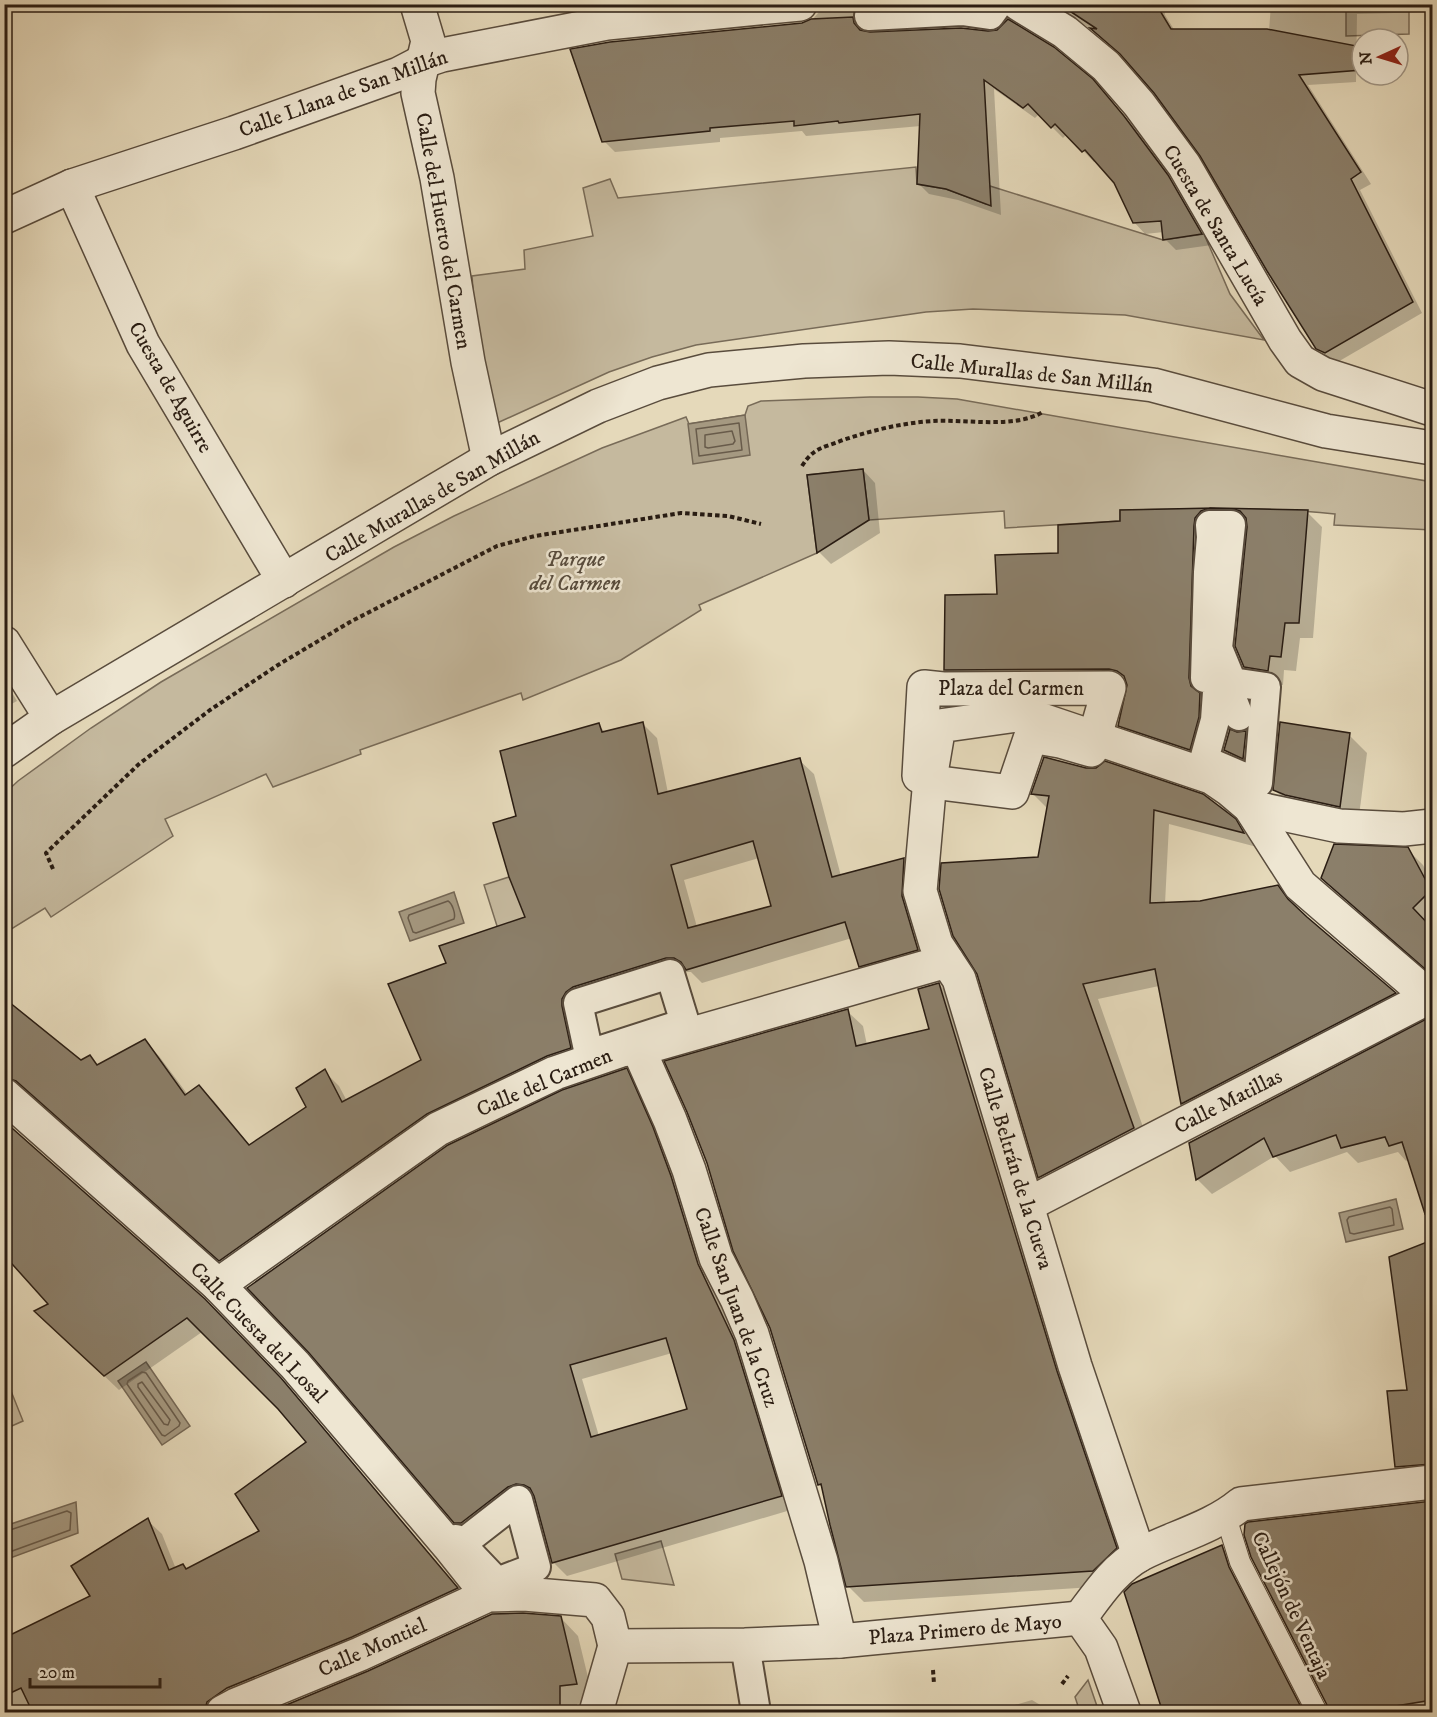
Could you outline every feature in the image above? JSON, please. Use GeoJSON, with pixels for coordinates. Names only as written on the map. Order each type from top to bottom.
{"type":"FeatureCollection","features":[{"type":"Feature","properties":{"kind":"street","name":"Calle del Huerto del Carmen"},"geometry":{"type":"LineString","coordinates":[[417,4],[428,41],[418,79],[418,93],[437,178],[468,362],[489,459]]}},
{"type":"Feature","properties":{"kind":"street","name":"Calle Llana de San Millán"},"geometry":{"type":"LineString","coordinates":[[4,217],[72,186],[234,133],[399,74],[442,55],[607,23],[800,4]]}},
{"type":"Feature","properties":{"kind":"street"},"geometry":{"type":"LineString","coordinates":[[871,4],[869,16],[962,11],[990,15],[998,4]]}},
{"type":"Feature","properties":{"kind":"street","name":"Cuesta de Santa Lucía"},"geometry":{"type":"LineString","coordinates":[[1018,4],[1065,32],[1106,66],[1140,104],[1184,165],[1285,340],[1300,361],[1323,374],[1432,409]]}},
{"type":"Feature","properties":{"kind":"street","name":"Cuesta de Aguirre"},"geometry":{"type":"LineString","coordinates":[[72,186],[143,344],[284,581]]}},
{"type":"Feature","properties":{"kind":"street","name":"Calle Murallas de San Millán"},"geometry":{"type":"LineString","coordinates":[[4,752],[51,718],[489,459],[598,406],[658,383],[709,370],[804,361],[889,358],[960,361],[1153,385],[1326,431],[1432,448]]}},
{"type":"Feature","properties":{"kind":"street"},"geometry":{"type":"LineString","coordinates":[[1221,527],[1212,646],[1251,718],[1258,783],[1204,760],[1215,720],[1218,678],[1205,678],[1210,525],[1232,525],[1218,648],[1232,682],[1266,687],[1251,718]]}},
{"type":"Feature","properties":{"kind":"street"},"geometry":{"type":"LineString","coordinates":[[4,644],[51,718]]}},
{"type":"Feature","properties":{"kind":"street","name":"Plaza del Carmen"},"geometry":{"type":"LineString","coordinates":[[1094,739],[1109,688],[943,689],[924,687],[919,776],[930,779],[939,726],[1024,714],[1094,739],[1210,777],[1250,807]]}},
{"type":"Feature","properties":{"kind":"street"},"geometry":{"type":"LineString","coordinates":[[930,779],[940,783],[1012,792],[1031,736],[1091,750],[1094,739]]}},
{"type":"Feature","properties":{"kind":"street","name":"Calle Beltrán de la Cueva"},"geometry":{"type":"LineString","coordinates":[[930,779],[920,891],[936,944],[958,980],[1075,1366],[1139,1555]]}},
{"type":"Feature","properties":{"kind":"street"},"geometry":{"type":"LineString","coordinates":[[1250,807],[1339,826],[1404,829],[1432,826]]}},
{"type":"Feature","properties":{"kind":"street"},"geometry":{"type":"LineString","coordinates":[[1250,807],[1300,885],[1431,998]]}},
{"type":"Feature","properties":{"kind":"street","name":"Calle del Carmen"},"geometry":{"type":"LineString","coordinates":[[218,1285],[438,1129],[555,1073],[622,1050],[638,1048],[772,1013],[947,961]]}},
{"type":"Feature","properties":{"kind":"street","name":"Calle Matillas"},"geometry":{"type":"LineString","coordinates":[[1027,1205],[1431,998]]}},
{"type":"Feature","properties":{"kind":"street","name":"Calle San Juan de la Cruz"},"geometry":{"type":"LineString","coordinates":[[638,1048],[689,1170],[716,1258],[752,1334],[821,1561],[840,1641]]}},
{"type":"Feature","properties":{"kind":"street","name":"Calle Cuesta del Losal"},"geometry":{"type":"LineString","coordinates":[[4,1095],[218,1285],[295,1365],[488,1594]]}},
{"type":"Feature","properties":{"kind":"street"},"geometry":{"type":"LineString","coordinates":[[1080,1618],[1112,1576],[1139,1555],[1226,1516],[1241,1504],[1432,1482]]}},
{"type":"Feature","properties":{"kind":"street","name":"Calle Montiel"},"geometry":{"type":"LineString","coordinates":[[223,1713],[236,1705],[360,1654],[488,1594],[524,1594],[595,1600],[608,1617],[615,1646]]}},
{"type":"Feature","properties":{"kind":"street","name":"Plaza Primero de Mayo"},"geometry":{"type":"LineString","coordinates":[[615,1646],[840,1641],[1080,1618],[1101,1648],[1124,1713]]}},
{"type":"Feature","properties":{"kind":"street"},"geometry":{"type":"LineString","coordinates":[[745,1644],[756,1713]]}},
{"type":"Feature","properties":{"kind":"street"},"geometry":{"type":"LineString","coordinates":[[596,1713],[615,1646]]}},
{"type":"Feature","properties":{"kind":"lane","name":"Callejón de Ventaja"},"geometry":{"type":"LineString","coordinates":[[1226,1516],[1240,1562],[1317,1713]]}},
{"type":"Feature","properties":{"kind":"path"},"geometry":{"type":"LineString","coordinates":[[802,466],[810,452],[885,427],[933,421],[1012,421],[1033,417],[1042,413],[1044,407]]}},
{"type":"Feature","properties":{"kind":"path"},"geometry":{"type":"LineString","coordinates":[[53,869],[46,853],[139,764],[210,710],[278,665],[350,622],[497,546],[535,536],[681,513],[728,516],[761,524]]}},
{"type":"Feature","properties":{"kind":"green space"},"geometry":{"type":"Polygon","coordinates":[[[1346,5],[1409,5],[1409,27],[1350,27],[1350,36],[1346,36],[1346,5]]]}},
{"type":"Feature","properties":{"kind":"green space"},"geometry":{"type":"Polygon","coordinates":[[[916,167],[917,184],[946,189],[986,204],[990,186],[1163,240],[1204,234],[1230,294],[1264,340],[1125,315],[973,309],[926,312],[696,345],[609,372],[495,424],[478,356],[472,276],[525,269],[524,250],[593,236],[583,188],[610,179],[618,198],[916,167]]]}},
{"type":"Feature","properties":{"kind":"green space","name":"Parque del Carmen"},"geometry":{"type":"Polygon","coordinates":[[[870,397],[957,399],[1432,482],[1432,530],[1334,525],[1335,514],[1255,509],[1120,510],[1120,521],[1005,528],[1004,511],[869,520],[863,469],[807,475],[817,553],[699,605],[701,610],[621,660],[523,700],[521,693],[360,750],[361,754],[273,787],[266,774],[165,819],[173,836],[51,917],[45,908],[5,933],[5,793],[91,728],[161,682],[394,547],[454,516],[602,448],[686,417],[689,424],[745,415],[748,406],[761,401],[870,397]]]}},
{"type":"Feature","properties":{"kind":"green space"},"geometry":{"type":"Polygon","coordinates":[[[509,877],[565,966],[570,992],[524,1011],[484,885],[509,877]]]}},
{"type":"Feature","properties":{"kind":"green space"},"geometry":{"type":"Polygon","coordinates":[[[5,1376],[23,1421],[4,1429],[5,1376]]]}},
{"type":"Feature","properties":{"kind":"green space"},"geometry":{"type":"Polygon","coordinates":[[[661,1541],[674,1585],[622,1579],[615,1554],[661,1541]]]}},
{"type":"Feature","properties":{"kind":"green space"},"geometry":{"type":"Polygon","coordinates":[[[1088,1680],[1099,1712],[1080,1712],[1075,1697],[1088,1680]]]}},
{"type":"Feature","properties":{"kind":"water"},"geometry":{"type":"Polygon","coordinates":[[[745,415],[750,455],[693,464],[688,424],[745,415]]]}},
{"type":"Feature","properties":{"kind":"water"},"geometry":{"type":"Polygon","coordinates":[[[454,892],[464,923],[410,941],[399,912],[454,892]]]}},
{"type":"Feature","properties":{"kind":"water"},"geometry":{"type":"Polygon","coordinates":[[[1396,1199],[1403,1229],[1346,1242],[1339,1213],[1396,1199]]]}},
{"type":"Feature","properties":{"kind":"water"},"geometry":{"type":"Polygon","coordinates":[[[146,1362],[190,1426],[162,1445],[118,1381],[146,1362]]]}},
{"type":"Feature","properties":{"kind":"water"},"geometry":{"type":"Polygon","coordinates":[[[76,1502],[78,1533],[5,1560],[5,1528],[8,1525],[76,1502]]]}},
{"type":"Feature","properties":{"kind":"building"},"geometry":{"type":"Polygon","coordinates":[[[1059,4],[1156,4],[1171,29],[1267,29],[1350,45],[1350,71],[1299,75],[1361,172],[1351,179],[1413,302],[1325,353],[1316,349],[1267,271],[1200,156],[1154,93],[1120,54],[1090,28],[1097,29],[1059,4]]]}},
{"type":"Feature","properties":{"kind":"building"},"geometry":{"type":"Polygon","coordinates":[[[853,17],[854,23],[860,30],[870,32],[961,28],[988,31],[997,30],[1008,19],[1054,47],[1093,79],[1124,116],[1168,175],[1202,234],[1163,240],[1161,221],[1133,223],[1114,183],[1085,150],[1082,152],[1055,124],[1051,128],[1028,104],[1023,108],[984,80],[991,206],[946,189],[917,184],[920,114],[794,126],[794,121],[710,128],[710,131],[602,142],[570,49],[610,42],[802,23],[811,19],[853,17]]]}},
{"type":"Feature","properties":{"kind":"building"},"geometry":{"type":"Polygon","coordinates":[[[863,469],[869,520],[817,553],[807,475],[863,469]]]}},
{"type":"Feature","properties":{"kind":"building"},"geometry":{"type":"Polygon","coordinates":[[[1210,508],[1201,511],[1195,518],[1194,526],[1189,678],[1191,686],[1200,693],[1199,717],[1190,750],[1118,726],[1127,685],[1124,676],[1117,671],[1109,669],[944,670],[945,595],[997,594],[995,555],[1058,553],[1058,525],[1120,521],[1120,510],[1210,508]]]}},
{"type":"Feature","properties":{"kind":"building"},"geometry":{"type":"Polygon","coordinates":[[[1212,508],[1308,510],[1299,623],[1285,623],[1281,657],[1270,656],[1268,671],[1244,667],[1235,646],[1246,518],[1240,511],[1212,508]]]}},
{"type":"Feature","properties":{"kind":"building"},"geometry":{"type":"Polygon","coordinates":[[[643,722],[658,794],[800,758],[832,877],[904,858],[902,896],[918,950],[859,967],[845,922],[686,970],[681,962],[674,958],[666,958],[573,987],[562,999],[571,1048],[547,1056],[427,1114],[219,1261],[16,1081],[4,1077],[4,998],[81,1060],[90,1055],[97,1065],[145,1039],[185,1095],[199,1085],[249,1145],[306,1107],[296,1088],[325,1069],[342,1102],[421,1060],[388,984],[446,963],[439,946],[525,917],[509,877],[493,823],[516,816],[500,751],[599,723],[602,732],[643,722]],[[753,841],[671,865],[688,928],[771,906],[753,841]]]}},
{"type":"Feature","properties":{"kind":"building"},"geometry":{"type":"Polygon","coordinates":[[[1280,722],[1350,733],[1340,807],[1285,795],[1273,790],[1280,722]]]}},
{"type":"Feature","properties":{"kind":"building"},"geometry":{"type":"Polygon","coordinates":[[[1230,729],[1237,732],[1246,731],[1243,759],[1224,750],[1230,729]]]}},
{"type":"Feature","properties":{"kind":"building"},"geometry":{"type":"Polygon","coordinates":[[[1044,757],[1086,768],[1096,768],[1105,761],[1203,794],[1236,819],[1244,833],[1154,810],[1150,903],[1200,901],[1278,885],[1288,899],[1307,917],[1396,993],[1181,1104],[1155,969],[1083,984],[1134,1128],[1038,1178],[977,974],[953,936],[939,889],[941,863],[1038,857],[1049,796],[1031,794],[1044,757]]]}},
{"type":"Feature","properties":{"kind":"building"},"geometry":{"type":"Polygon","coordinates":[[[1334,844],[1408,847],[1431,890],[1413,908],[1432,928],[1432,975],[1321,878],[1334,844]]]}},
{"type":"Feature","properties":{"kind":"building"},"geometry":{"type":"Polygon","coordinates":[[[939,983],[1057,1371],[1117,1548],[1093,1571],[846,1587],[821,1484],[818,1485],[770,1328],[733,1251],[707,1163],[664,1061],[848,1009],[856,1046],[929,1029],[918,989],[939,983]]]}},
{"type":"Feature","properties":{"kind":"building"},"geometry":{"type":"Polygon","coordinates":[[[1432,1017],[1432,1212],[1425,1214],[1402,1142],[1389,1146],[1385,1137],[1341,1148],[1336,1135],[1273,1157],[1264,1138],[1196,1180],[1189,1143],[1432,1017]]]}},
{"type":"Feature","properties":{"kind":"building"},"geometry":{"type":"Polygon","coordinates":[[[627,1068],[653,1127],[671,1176],[698,1264],[734,1340],[782,1496],[552,1563],[530,1488],[516,1484],[508,1487],[461,1523],[454,1523],[309,1353],[247,1288],[448,1145],[562,1090],[627,1068]],[[666,1338],[570,1365],[591,1437],[687,1409],[666,1338]]]}},
{"type":"Feature","properties":{"kind":"building"},"geometry":{"type":"Polygon","coordinates":[[[4,1121],[205,1299],[281,1378],[458,1588],[352,1637],[227,1688],[207,1702],[204,1713],[33,1713],[21,1688],[4,1696],[4,1638],[90,1596],[71,1566],[148,1518],[169,1570],[183,1564],[186,1569],[259,1531],[235,1494],[306,1442],[278,1409],[187,1318],[104,1376],[34,1311],[48,1304],[4,1255],[4,1121]]]}},
{"type":"Feature","properties":{"kind":"building"},"geometry":{"type":"Polygon","coordinates":[[[1432,1240],[1432,1464],[1395,1467],[1387,1391],[1407,1390],[1389,1257],[1432,1240]]]}},
{"type":"Feature","properties":{"kind":"building"},"geometry":{"type":"Polygon","coordinates":[[[1432,1501],[1432,1700],[1353,1713],[1329,1713],[1251,1557],[1244,1535],[1245,1524],[1432,1501]]]}},
{"type":"Feature","properties":{"kind":"building"},"geometry":{"type":"Polygon","coordinates":[[[1222,1545],[1229,1567],[1304,1713],[1163,1713],[1124,1592],[1132,1584],[1222,1545]]]}},
{"type":"Feature","properties":{"kind":"building"},"geometry":{"type":"Polygon","coordinates":[[[523,1613],[561,1616],[577,1684],[560,1686],[560,1713],[267,1713],[368,1671],[492,1614],[523,1613]]]}}]}
